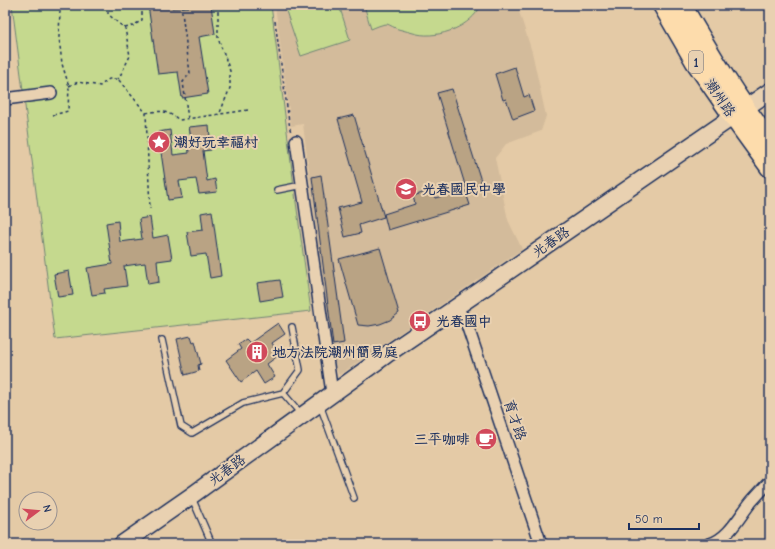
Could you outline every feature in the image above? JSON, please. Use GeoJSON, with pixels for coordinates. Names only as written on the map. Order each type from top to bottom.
{"type":"FeatureCollection","features":[{"type":"Feature","properties":{"kind":"main road","name":"潮州路"},"geometry":{"type":"LineString","coordinates":[[662,5],[695,62],[739,113],[770,141]]}},
{"type":"Feature","properties":{"kind":"main road","name":"潮州路"},"geometry":{"type":"LineString","coordinates":[[682,5],[709,51],[739,113],[770,168]]}},
{"type":"Feature","properties":{"kind":"main road","name":"光春路"},"geometry":{"type":"LineString","coordinates":[[126,543],[386,355],[770,91]]}},
{"type":"Feature","properties":{"kind":"street"},"geometry":{"type":"LineString","coordinates":[[5,99],[51,94]]}},
{"type":"Feature","properties":{"kind":"street"},"geometry":{"type":"LineString","coordinates":[[296,141],[326,398]]}},
{"type":"Feature","properties":{"kind":"street","name":"育才路"},"geometry":{"type":"LineString","coordinates":[[455,308],[465,319],[541,544]]}},
{"type":"Feature","properties":{"kind":"street"},"geometry":{"type":"LineString","coordinates":[[710,544],[717,542],[728,533],[770,481]]}},
{"type":"Feature","properties":{"kind":"lane"},"geometry":{"type":"LineString","coordinates":[[277,190],[302,185]]}},
{"type":"Feature","properties":{"kind":"lane"},"geometry":{"type":"LineString","coordinates":[[162,340],[181,426],[192,433],[243,403],[283,393],[300,370],[292,327]]}},
{"type":"Feature","properties":{"kind":"lane"},"geometry":{"type":"LineString","coordinates":[[283,393],[302,415]]}},
{"type":"Feature","properties":{"kind":"lane"},"geometry":{"type":"LineString","coordinates":[[326,398],[354,498]]}},
{"type":"Feature","properties":{"kind":"lane"},"geometry":{"type":"LineString","coordinates":[[191,496],[212,544]]}},
{"type":"Feature","properties":{"kind":"path"},"geometry":{"type":"LineString","coordinates":[[53,116],[68,111],[70,86],[62,64],[59,37],[60,10],[62,5]]}},
{"type":"Feature","properties":{"kind":"path"},"geometry":{"type":"LineString","coordinates":[[108,5],[108,14],[125,28],[130,56],[118,79]]}},
{"type":"Feature","properties":{"kind":"path"},"geometry":{"type":"LineString","coordinates":[[125,28],[133,26],[142,20],[142,5]]}},
{"type":"Feature","properties":{"kind":"path"},"geometry":{"type":"LineString","coordinates":[[181,5],[190,73],[183,82],[188,119]]}},
{"type":"Feature","properties":{"kind":"path"},"geometry":{"type":"LineString","coordinates":[[218,5],[218,38],[230,71],[230,88],[219,115]]}},
{"type":"Feature","properties":{"kind":"path"},"geometry":{"type":"LineString","coordinates":[[275,21],[290,129],[296,141]]}},
{"type":"Feature","properties":{"kind":"path"},"geometry":{"type":"LineString","coordinates":[[70,86],[78,82],[100,86],[109,79],[118,79]]}},
{"type":"Feature","properties":{"kind":"path"},"geometry":{"type":"LineString","coordinates":[[118,79],[146,113],[150,210]]}},
{"type":"Feature","properties":{"kind":"path"},"geometry":{"type":"LineString","coordinates":[[146,113],[158,111],[172,115],[179,120],[248,110]]}},
{"type":"Feature","properties":{"kind":"shaded area","name":"光春國民中學"},"geometry":{"type":"Polygon","coordinates":[[[275,5],[517,5],[532,52],[546,116],[541,131],[506,144],[495,158],[508,220],[522,249],[339,375],[332,361],[303,124],[291,126],[275,5]]]}},
{"type":"Feature","properties":{"kind":"green space","name":"潮好玩幸福村"},"geometry":{"type":"Polygon","coordinates":[[[12,5],[271,5],[311,311],[55,339],[12,5]]]}},
{"type":"Feature","properties":{"kind":"green space"},"geometry":{"type":"Polygon","coordinates":[[[284,5],[339,5],[350,40],[301,56],[284,5]]]}},
{"type":"Feature","properties":{"kind":"green space"},"geometry":{"type":"Polygon","coordinates":[[[364,5],[481,5],[477,12],[463,25],[445,33],[426,35],[400,30],[387,24],[371,29],[364,5]]]}},
{"type":"Feature","properties":{"kind":"building"},"geometry":{"type":"Polygon","coordinates":[[[148,5],[171,5],[172,8],[189,7],[188,5],[211,5],[215,34],[199,37],[208,94],[182,98],[178,72],[158,74],[148,5]]]}},
{"type":"Feature","properties":{"kind":"building"},"geometry":{"type":"Polygon","coordinates":[[[515,67],[524,97],[529,95],[534,111],[513,119],[506,99],[503,100],[495,74],[515,67]]]}},
{"type":"Feature","properties":{"kind":"building"},"geometry":{"type":"Polygon","coordinates":[[[452,89],[482,184],[466,188],[437,93],[452,89]]]}},
{"type":"Feature","properties":{"kind":"building"},"geometry":{"type":"Polygon","coordinates":[[[354,115],[384,217],[359,225],[361,233],[345,237],[338,208],[362,202],[338,119],[354,115]]]}},
{"type":"Feature","properties":{"kind":"building"},"geometry":{"type":"Polygon","coordinates":[[[209,125],[211,150],[203,151],[207,181],[215,179],[217,192],[199,194],[196,179],[179,181],[182,198],[168,200],[158,132],[170,130],[173,155],[189,153],[188,144],[192,144],[189,127],[209,125]]]}},
{"type":"Feature","properties":{"kind":"building"},"geometry":{"type":"Polygon","coordinates":[[[321,175],[344,343],[333,345],[312,177],[321,175]]]}},
{"type":"Feature","properties":{"kind":"building"},"geometry":{"type":"Polygon","coordinates":[[[432,190],[435,198],[465,190],[470,205],[388,230],[384,214],[415,204],[413,196],[432,190]]]}},
{"type":"Feature","properties":{"kind":"building"},"geometry":{"type":"Polygon","coordinates":[[[212,211],[221,276],[210,278],[206,254],[191,256],[187,232],[203,230],[201,213],[212,211]]]}},
{"type":"Feature","properties":{"kind":"building"},"geometry":{"type":"Polygon","coordinates":[[[150,217],[153,238],[168,235],[172,259],[157,261],[159,282],[148,284],[145,263],[124,266],[127,286],[104,289],[105,293],[92,295],[87,268],[112,264],[106,223],[118,221],[120,242],[142,239],[139,219],[150,217]]]}},
{"type":"Feature","properties":{"kind":"building"},"geometry":{"type":"Polygon","coordinates":[[[380,248],[399,313],[390,320],[380,324],[369,326],[358,325],[339,259],[380,248]]]}},
{"type":"Feature","properties":{"kind":"building"},"geometry":{"type":"Polygon","coordinates":[[[69,271],[73,295],[58,297],[54,274],[69,271]]]}},
{"type":"Feature","properties":{"kind":"building"},"geometry":{"type":"Polygon","coordinates":[[[280,280],[283,297],[260,301],[257,283],[280,280]]]}},
{"type":"Feature","properties":{"kind":"building","name":"地方法院潮州簡易庭"},"geometry":{"type":"Polygon","coordinates":[[[278,323],[285,334],[272,343],[279,355],[267,364],[275,377],[264,384],[256,371],[241,382],[226,360],[241,349],[238,344],[246,339],[250,343],[278,323]]]}},
{"type":"Feature","properties":{"kind":"building"},"geometry":{"type":"Polygon","coordinates":[[[191,336],[193,342],[195,341],[201,364],[198,365],[199,371],[185,375],[177,339],[191,336]]]}},
{"type":"Feature","properties":{"kind":"place","name":"潮好玩幸福村"},"geometry":{"type":"Point","coordinates":[159,142]}},
{"type":"Feature","properties":{"kind":"place","name":"光春國民中學"},"geometry":{"type":"Point","coordinates":[406,189]}},
{"type":"Feature","properties":{"kind":"place","name":"光春國中"},"geometry":{"type":"Point","coordinates":[420,321]}},
{"type":"Feature","properties":{"kind":"place","name":"地方法院潮州簡易庭"},"geometry":{"type":"Point","coordinates":[257,352]}},
{"type":"Feature","properties":{"kind":"place","name":"三平咖啡"},"geometry":{"type":"Point","coordinates":[486,439]}}]}
